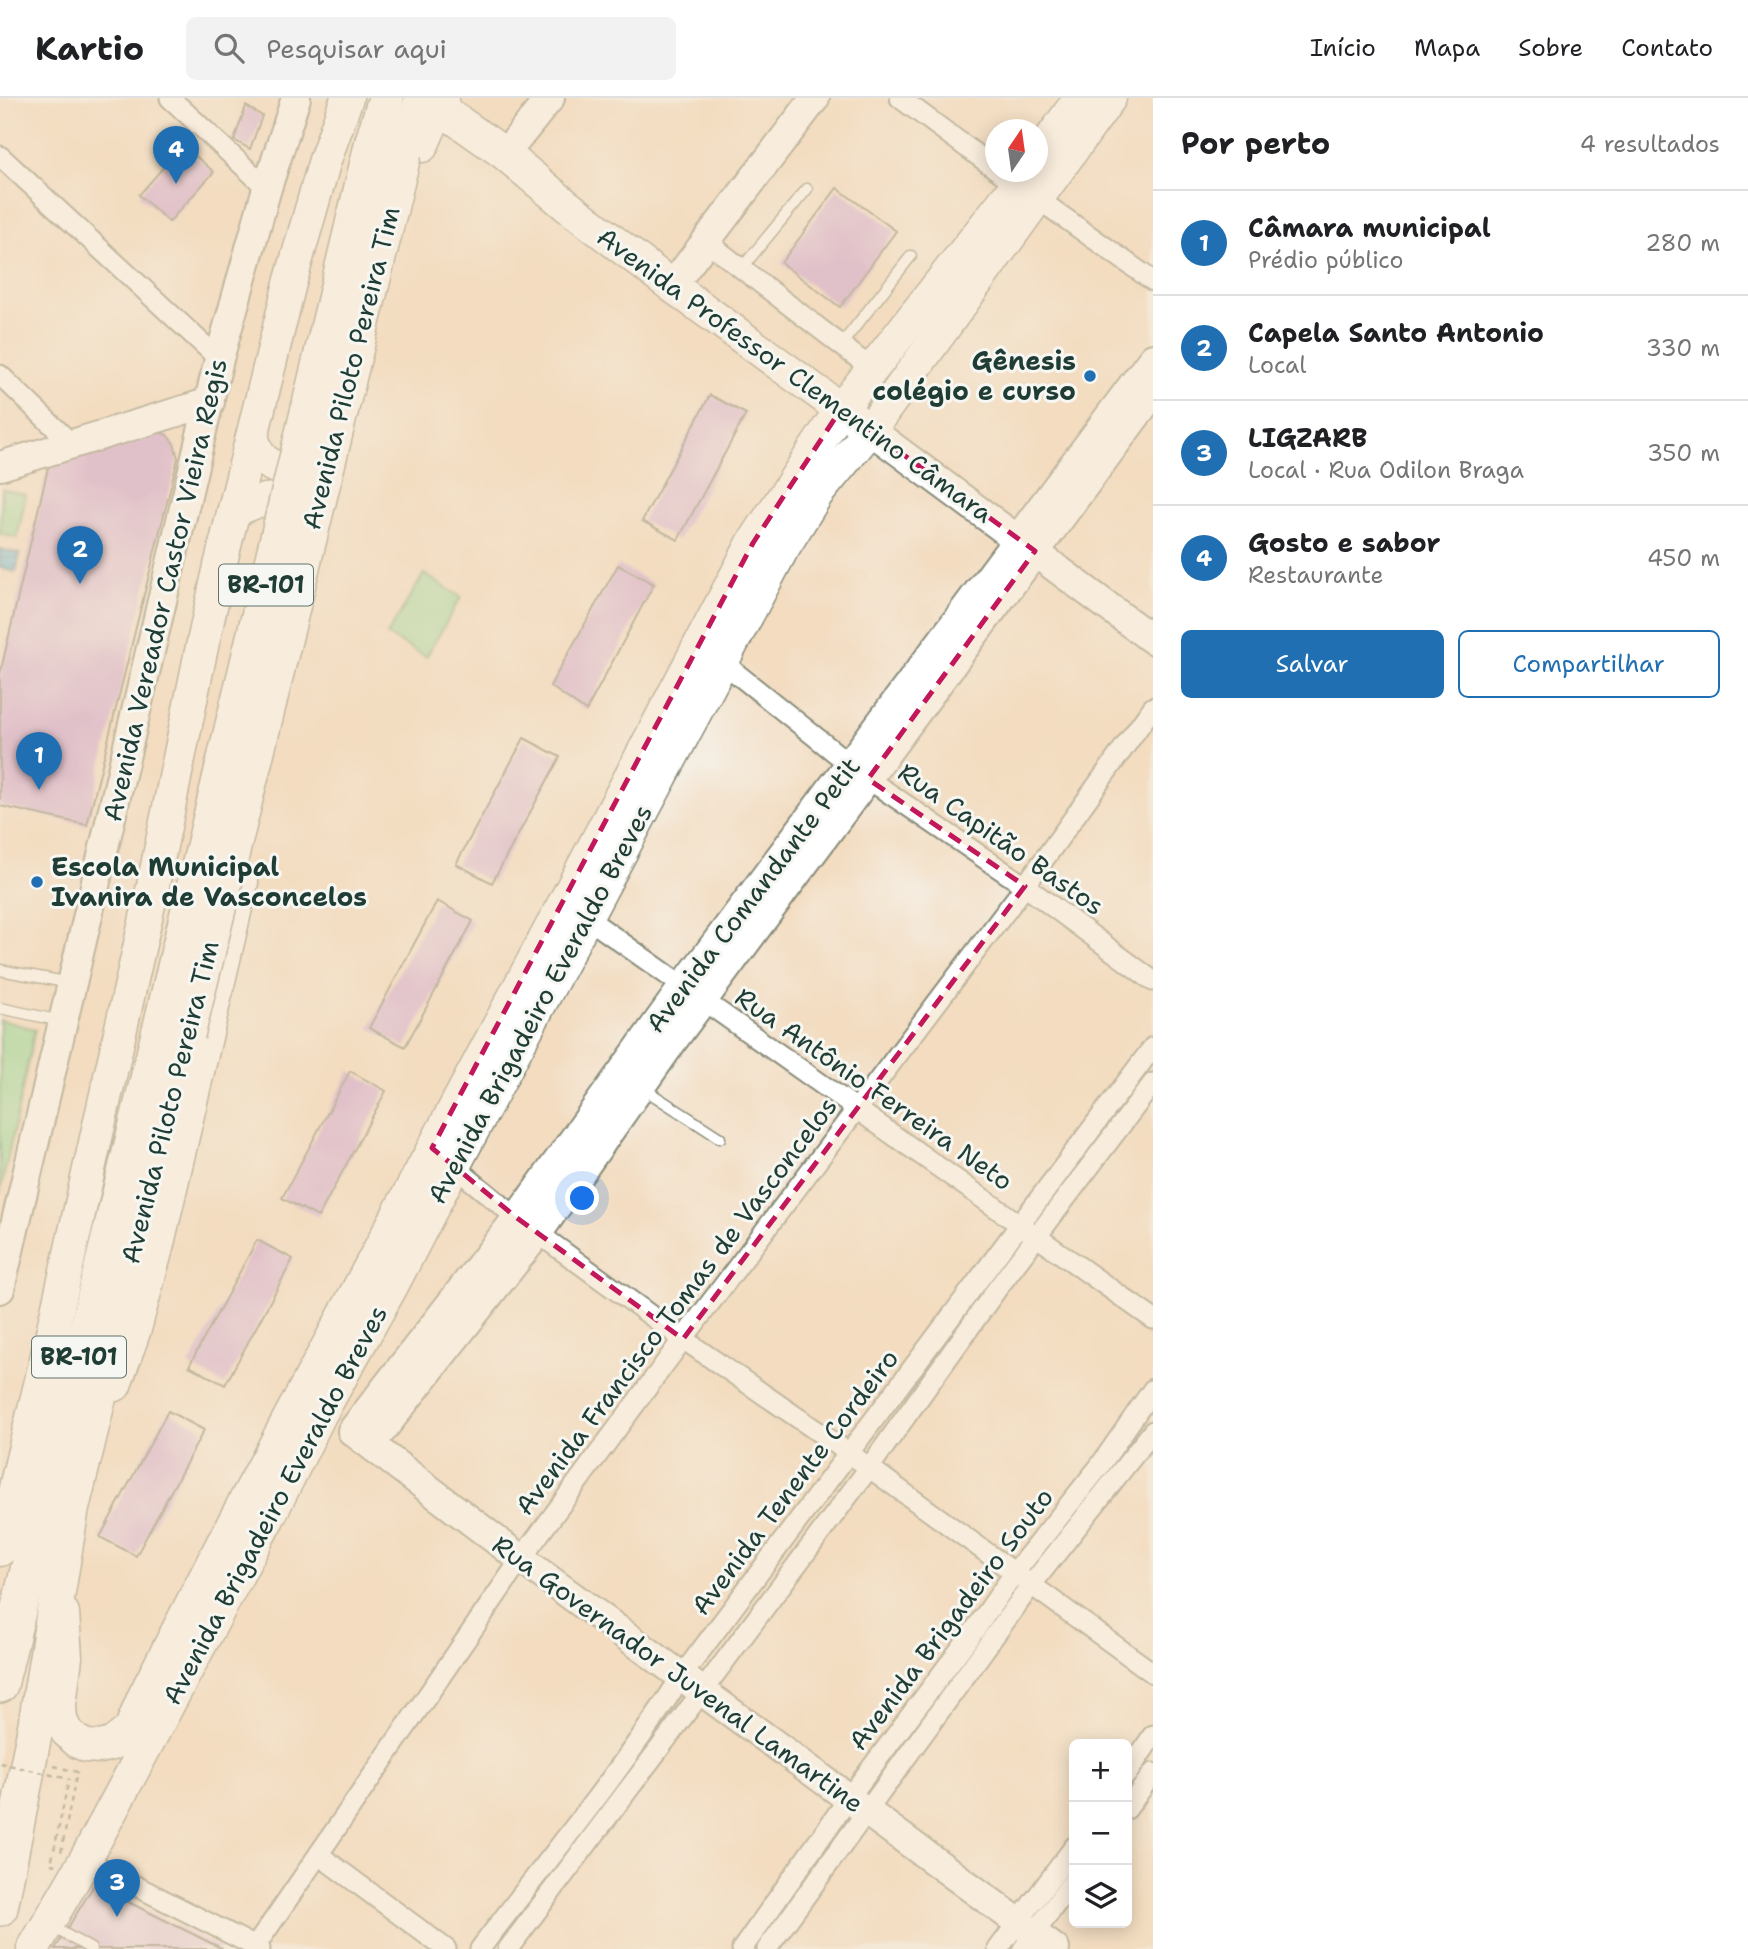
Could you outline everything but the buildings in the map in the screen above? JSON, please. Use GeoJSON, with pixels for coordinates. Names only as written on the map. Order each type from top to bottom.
{"type":"FeatureCollection","features":[{"type":"Feature","properties":{"kind":"highway","name":"Avenida Piloto Pereira Tim"},"geometry":{"type":"LineString","coordinates":[[0,1685],[174,1032],[388,147],[386,98]]}},
{"type":"Feature","properties":{"kind":"highway","name":"Avenida Piloto Pereira Tim"},"geometry":{"type":"LineString","coordinates":[[388,147],[435,101]]}},
{"type":"Feature","properties":{"kind":"highway","name":"Avenida Piloto Pereira Tim"},"geometry":{"type":"LineString","coordinates":[[0,1908],[15,1762],[60,1587],[71,1510],[174,1032]]}},
{"type":"Feature","properties":{"kind":"main road"},"geometry":{"type":"LineString","coordinates":[[0,1550],[47,1356],[150,900],[200,656],[233,513],[309,214],[347,98]]}},
{"type":"Feature","properties":{"kind":"main road"},"geometry":{"type":"LineString","coordinates":[[1048,143],[1080,98]]}},
{"type":"Feature","properties":{"kind":"main road","name":"Avenida Brigadeiro Everaldo Breves"},"geometry":{"type":"LineString","coordinates":[[1048,151],[1110,98]]}},
{"type":"Feature","properties":{"kind":"main road"},"geometry":{"type":"LineString","coordinates":[[89,1428],[103,1409],[119,1374],[135,1329],[157,1248],[383,265],[435,101]]}},
{"type":"Feature","properties":{"kind":"main road","name":"Avenida Professor Clementino Câmara"},"geometry":{"type":"LineString","coordinates":[[435,101],[672,286],[870,429]]}},
{"type":"Feature","properties":{"kind":"main road","name":"Avenida Brigadeiro Everaldo Breves"},"geometry":{"type":"LineString","coordinates":[[60,1587],[65,1657],[61,1720],[66,1731],[78,1742],[100,1748],[112,1744],[130,1730],[144,1696],[222,1544],[309,1409],[575,910],[753,543],[841,409],[1013,182]]}},
{"type":"Feature","properties":{"kind":"main road","name":"Avenida Brigadeiro Everaldo Breves"},"geometry":{"type":"LineString","coordinates":[[575,910],[721,661],[782,550],[817,494],[870,429],[1013,182]]}},
{"type":"Feature","properties":{"kind":"main road"},"geometry":{"type":"LineString","coordinates":[[252,437],[260,457],[277,468],[314,473],[337,457]]}},
{"type":"Feature","properties":{"kind":"main road"},"geometry":{"type":"LineString","coordinates":[[233,513],[250,502],[268,498],[299,504],[321,527]]}},
{"type":"Feature","properties":{"kind":"main road","name":"Avenida Brigadeiro Everaldo Breves"},"geometry":{"type":"LineString","coordinates":[[40,1937],[68,1859],[271,1513],[309,1409]]}},
{"type":"Feature","properties":{"kind":"street"},"geometry":{"type":"LineString","coordinates":[[170,98],[267,188]]}},
{"type":"Feature","properties":{"kind":"street","name":"Avenida Vereador Castor Vieira Regis"},"geometry":{"type":"LineString","coordinates":[[0,1289],[219,359],[267,188],[296,98]]}},
{"type":"Feature","properties":{"kind":"street"},"geometry":{"type":"LineString","coordinates":[[505,154],[550,98]]}},
{"type":"Feature","properties":{"kind":"street"},"geometry":{"type":"LineString","coordinates":[[672,286],[815,98]]}},
{"type":"Feature","properties":{"kind":"street"},"geometry":{"type":"LineString","coordinates":[[900,98],[985,158]]}},
{"type":"Feature","properties":{"kind":"street"},"geometry":{"type":"LineString","coordinates":[[0,156],[219,359]]}},
{"type":"Feature","properties":{"kind":"street"},"geometry":{"type":"LineString","coordinates":[[1019,182],[1153,281]]}},
{"type":"Feature","properties":{"kind":"street"},"geometry":{"type":"LineString","coordinates":[[706,241],[872,369]]}},
{"type":"Feature","properties":{"kind":"street","name":"Avenida Comandante Petit"},"geometry":{"type":"LineString","coordinates":[[527,1226],[694,994],[1026,545],[1153,358]]}},
{"type":"Feature","properties":{"kind":"street"},"geometry":{"type":"LineString","coordinates":[[0,375],[72,444]]}},
{"type":"Feature","properties":{"kind":"street","name":"Avenida Comandante Petit"},"geometry":{"type":"LineString","coordinates":[[1026,545],[1153,393]]}},
{"type":"Feature","properties":{"kind":"street"},"geometry":{"type":"LineString","coordinates":[[0,466],[210,402]]}},
{"type":"Feature","properties":{"kind":"street"},"geometry":{"type":"LineString","coordinates":[[150,421],[179,437],[195,464]]}},
{"type":"Feature","properties":{"kind":"street","name":"Avenida Professor Clementino Câmara"},"geometry":{"type":"LineString","coordinates":[[870,429],[1153,640]]}},
{"type":"Feature","properties":{"kind":"street","name":"Rua Capitão Bastos"},"geometry":{"type":"LineString","coordinates":[[721,661],[859,772],[1025,886],[1153,981]]}},
{"type":"Feature","properties":{"kind":"street","name":"Avenida Francisco Tomas de Vasconcelos"},"geometry":{"type":"LineString","coordinates":[[257,1948],[521,1559],[855,1109],[1025,886],[1153,707]]}},
{"type":"Feature","properties":{"kind":"street","name":"Rua Antônio Ferreira Neto"},"geometry":{"type":"LineString","coordinates":[[575,910],[1153,1319]]}},
{"type":"Feature","properties":{"kind":"street","name":"Avenida Comandante Petit"},"geometry":{"type":"LineString","coordinates":[[361,1437],[641,1086],[694,994]]}},
{"type":"Feature","properties":{"kind":"street","name":"Avenida Tenente Cordeiro"},"geometry":{"type":"LineString","coordinates":[[508,1949],[849,1453],[1153,1047]]}},
{"type":"Feature","properties":{"kind":"street","name":"Avenida Tenente Cordeiro"},"geometry":{"type":"LineString","coordinates":[[480,1949],[642,1736],[691,1684],[869,1468],[997,1289],[1153,1083]]}},
{"type":"Feature","properties":{"kind":"street"},"geometry":{"type":"LineString","coordinates":[[443,1157],[527,1226],[683,1339],[849,1453],[1153,1673]]}},
{"type":"Feature","properties":{"kind":"street","name":"Avenida Brigadeiro Souto"},"geometry":{"type":"LineString","coordinates":[[767,1949],[857,1806],[962,1648],[1015,1572],[1099,1467],[1153,1389]]}},
{"type":"Feature","properties":{"kind":"street","name":"Rua Governador Juvenal Lamartine"},"geometry":{"type":"LineString","coordinates":[[309,1409],[361,1437],[1032,1938]]}},
{"type":"Feature","properties":{"kind":"street","name":"Avenida Brigadeiro Souto"},"geometry":{"type":"LineString","coordinates":[[742,1949],[857,1806],[942,1711],[1032,1584],[1153,1431]]}},
{"type":"Feature","properties":{"kind":"street"},"geometry":{"type":"LineString","coordinates":[[1132,1766],[1153,1735]]}},
{"type":"Feature","properties":{"kind":"street"},"geometry":{"type":"LineString","coordinates":[[1132,1802],[1153,1773]]}},
{"type":"Feature","properties":{"kind":"street"},"geometry":{"type":"LineString","coordinates":[[319,1855],[446,1949]]}},
{"type":"Feature","properties":{"kind":"street"},"geometry":{"type":"LineString","coordinates":[[1032,1938],[1069,1858]]}},
{"type":"Feature","properties":{"kind":"street"},"geometry":{"type":"LineString","coordinates":[[68,1859],[257,1948]]}},
{"type":"Feature","properties":{"kind":"street"},"geometry":{"type":"LineString","coordinates":[[998,1949],[1032,1938],[1069,1886]]}},
{"type":"Feature","properties":{"kind":"lane"},"geometry":{"type":"LineString","coordinates":[[741,269],[807,189]]}},
{"type":"Feature","properties":{"kind":"lane"},"geometry":{"type":"LineString","coordinates":[[841,345],[911,256]]}},
{"type":"Feature","properties":{"kind":"lane"},"geometry":{"type":"LineString","coordinates":[[0,970],[72,983]]}},
{"type":"Feature","properties":{"kind":"lane"},"geometry":{"type":"LineString","coordinates":[[0,1008],[62,1022]]}},
{"type":"Feature","properties":{"kind":"lane"},"geometry":{"type":"LineString","coordinates":[[641,1086],[720,1138]]}},
{"type":"Feature","properties":{"kind":"lane"},"geometry":{"type":"LineString","coordinates":[[40,1937],[91,1949]]}},
{"type":"Feature","properties":{"kind":"path"},"geometry":{"type":"LineString","coordinates":[[15,1762],[77,1772],[68,1859],[51,1864],[69,1779],[15,1762]]}},
{"type":"Feature","properties":{"kind":"highlighted area"},"geometry":{"type":"Polygon","coordinates":[[[841,409],[1035,551],[868,779],[1025,886],[683,1339],[517,1218],[432,1148],[753,543],[841,409]]]}},
{"type":"Feature","properties":{"kind":"green space"},"geometry":{"type":"Polygon","coordinates":[[[2,489],[26,495],[17,538],[0,534],[2,489]]]}},
{"type":"Feature","properties":{"kind":"green space"},"geometry":{"type":"Polygon","coordinates":[[[424,574],[461,597],[426,657],[387,635],[424,574]]]}},
{"type":"Feature","properties":{"kind":"green space"},"geometry":{"type":"Polygon","coordinates":[[[0,1020],[35,1029],[0,1194],[0,1020]]]}},
{"type":"Feature","properties":{"kind":"water"},"geometry":{"type":"Polygon","coordinates":[[[0,549],[20,554],[16,572],[0,568],[0,549]]]}},
{"type":"Feature","properties":{"kind":"place","name":"Gosto e sabor"},"geometry":{"type":"Point","coordinates":[176,184]}},
{"type":"Feature","properties":{"kind":"place","name":"Gênesis colégio e curso"},"geometry":{"type":"Point","coordinates":[1090,376]}},
{"type":"Feature","properties":{"kind":"place","name":"Capela Santo Antonio"},"geometry":{"type":"Point","coordinates":[80,584]}},
{"type":"Feature","properties":{"kind":"place","name":"Câmara municipal"},"geometry":{"type":"Point","coordinates":[39,790]}},
{"type":"Feature","properties":{"kind":"place","name":"Escola Municipal Ivanira de Vasconcelos"},"geometry":{"type":"Point","coordinates":[37,882]}},
{"type":"Feature","properties":{"kind":"place","name":"LIGZARB"},"geometry":{"type":"Point","coordinates":[117,1917]}}]}
